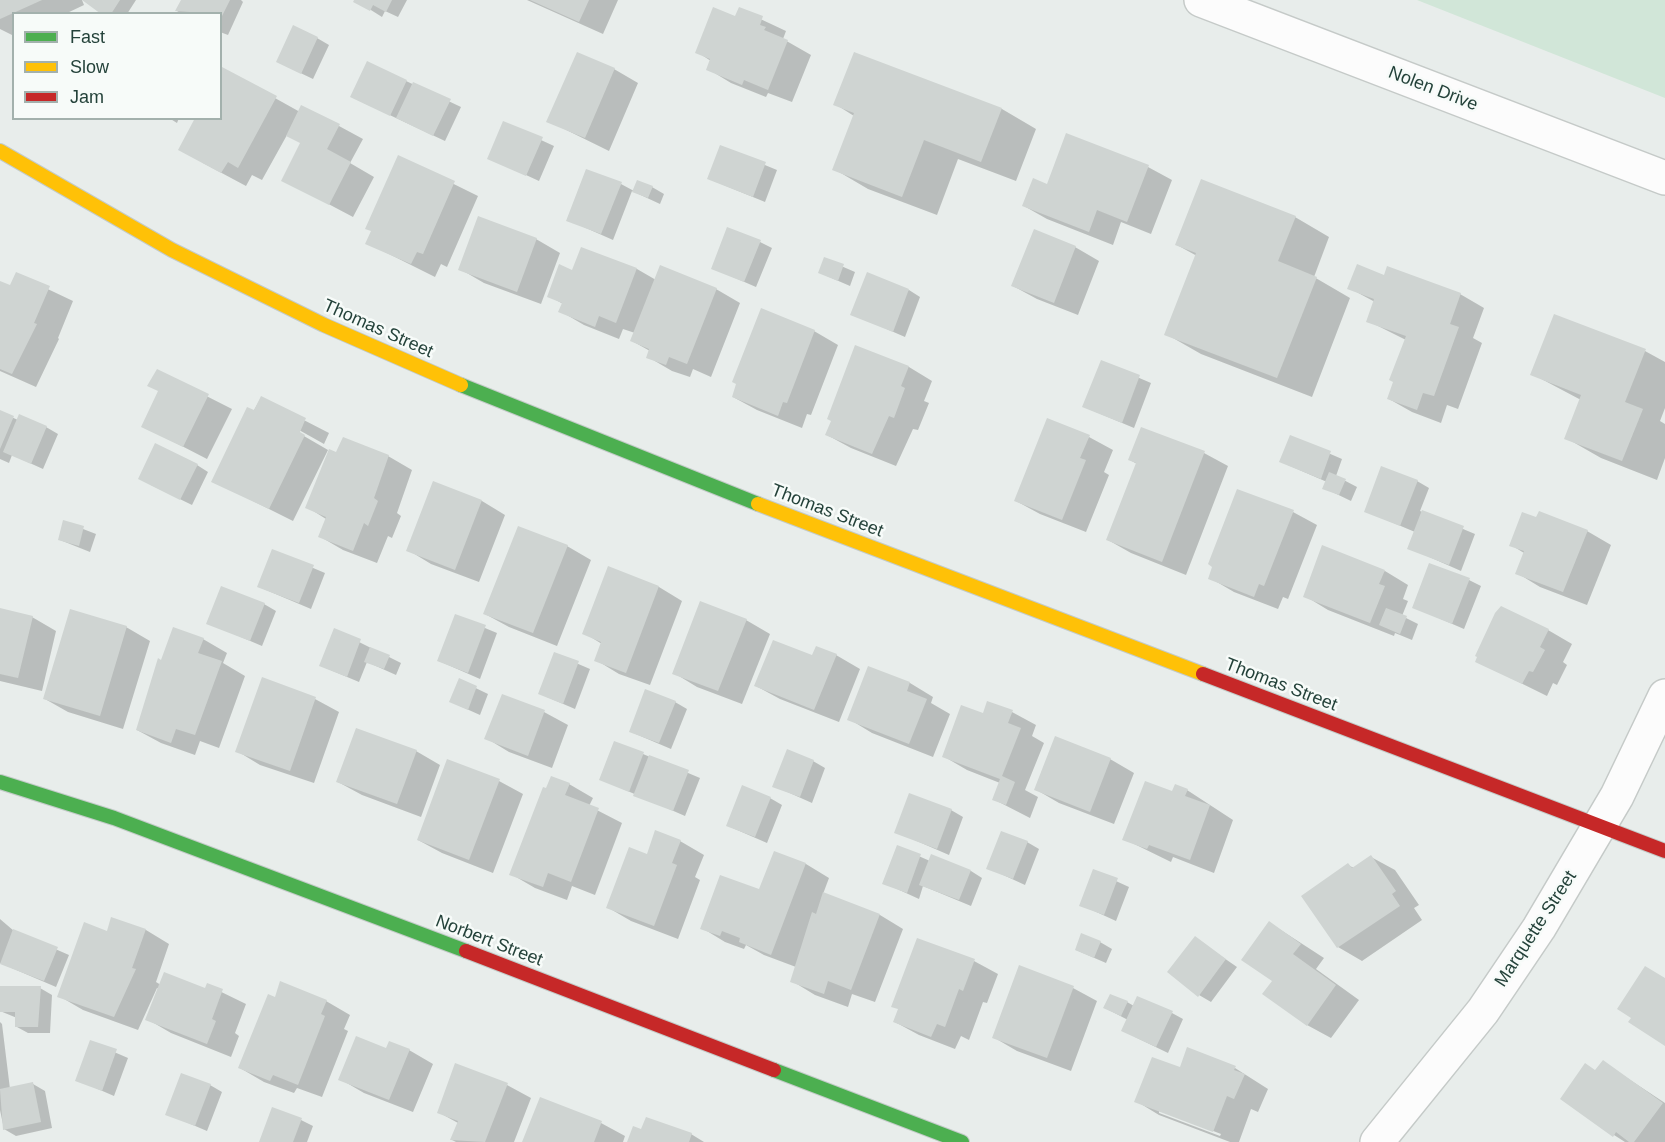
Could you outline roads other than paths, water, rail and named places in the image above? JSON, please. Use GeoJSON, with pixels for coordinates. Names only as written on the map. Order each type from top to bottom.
{"type":"FeatureCollection","features":[{"type":"Feature","properties":{"kind":"street","name":"Nolen Drive"},"geometry":{"type":"LineString","coordinates":[[1201,0],[1665,178]]}},
{"type":"Feature","properties":{"kind":"street","name":"Thomas Street"},"geometry":{"type":"LineString","coordinates":[[0,151],[172,250],[324,325],[454,382],[820,528],[1665,851]]}},
{"type":"Feature","properties":{"kind":"street","name":"Marquette Street"},"geometry":{"type":"LineString","coordinates":[[1377,1142],[1483,1011],[1539,928],[1600,826],[1635,761],[1665,696]]}},
{"type":"Feature","properties":{"kind":"street","name":"Norbert Street"},"geometry":{"type":"LineString","coordinates":[[0,782],[74,804],[193,846],[962,1142]]}}]}
